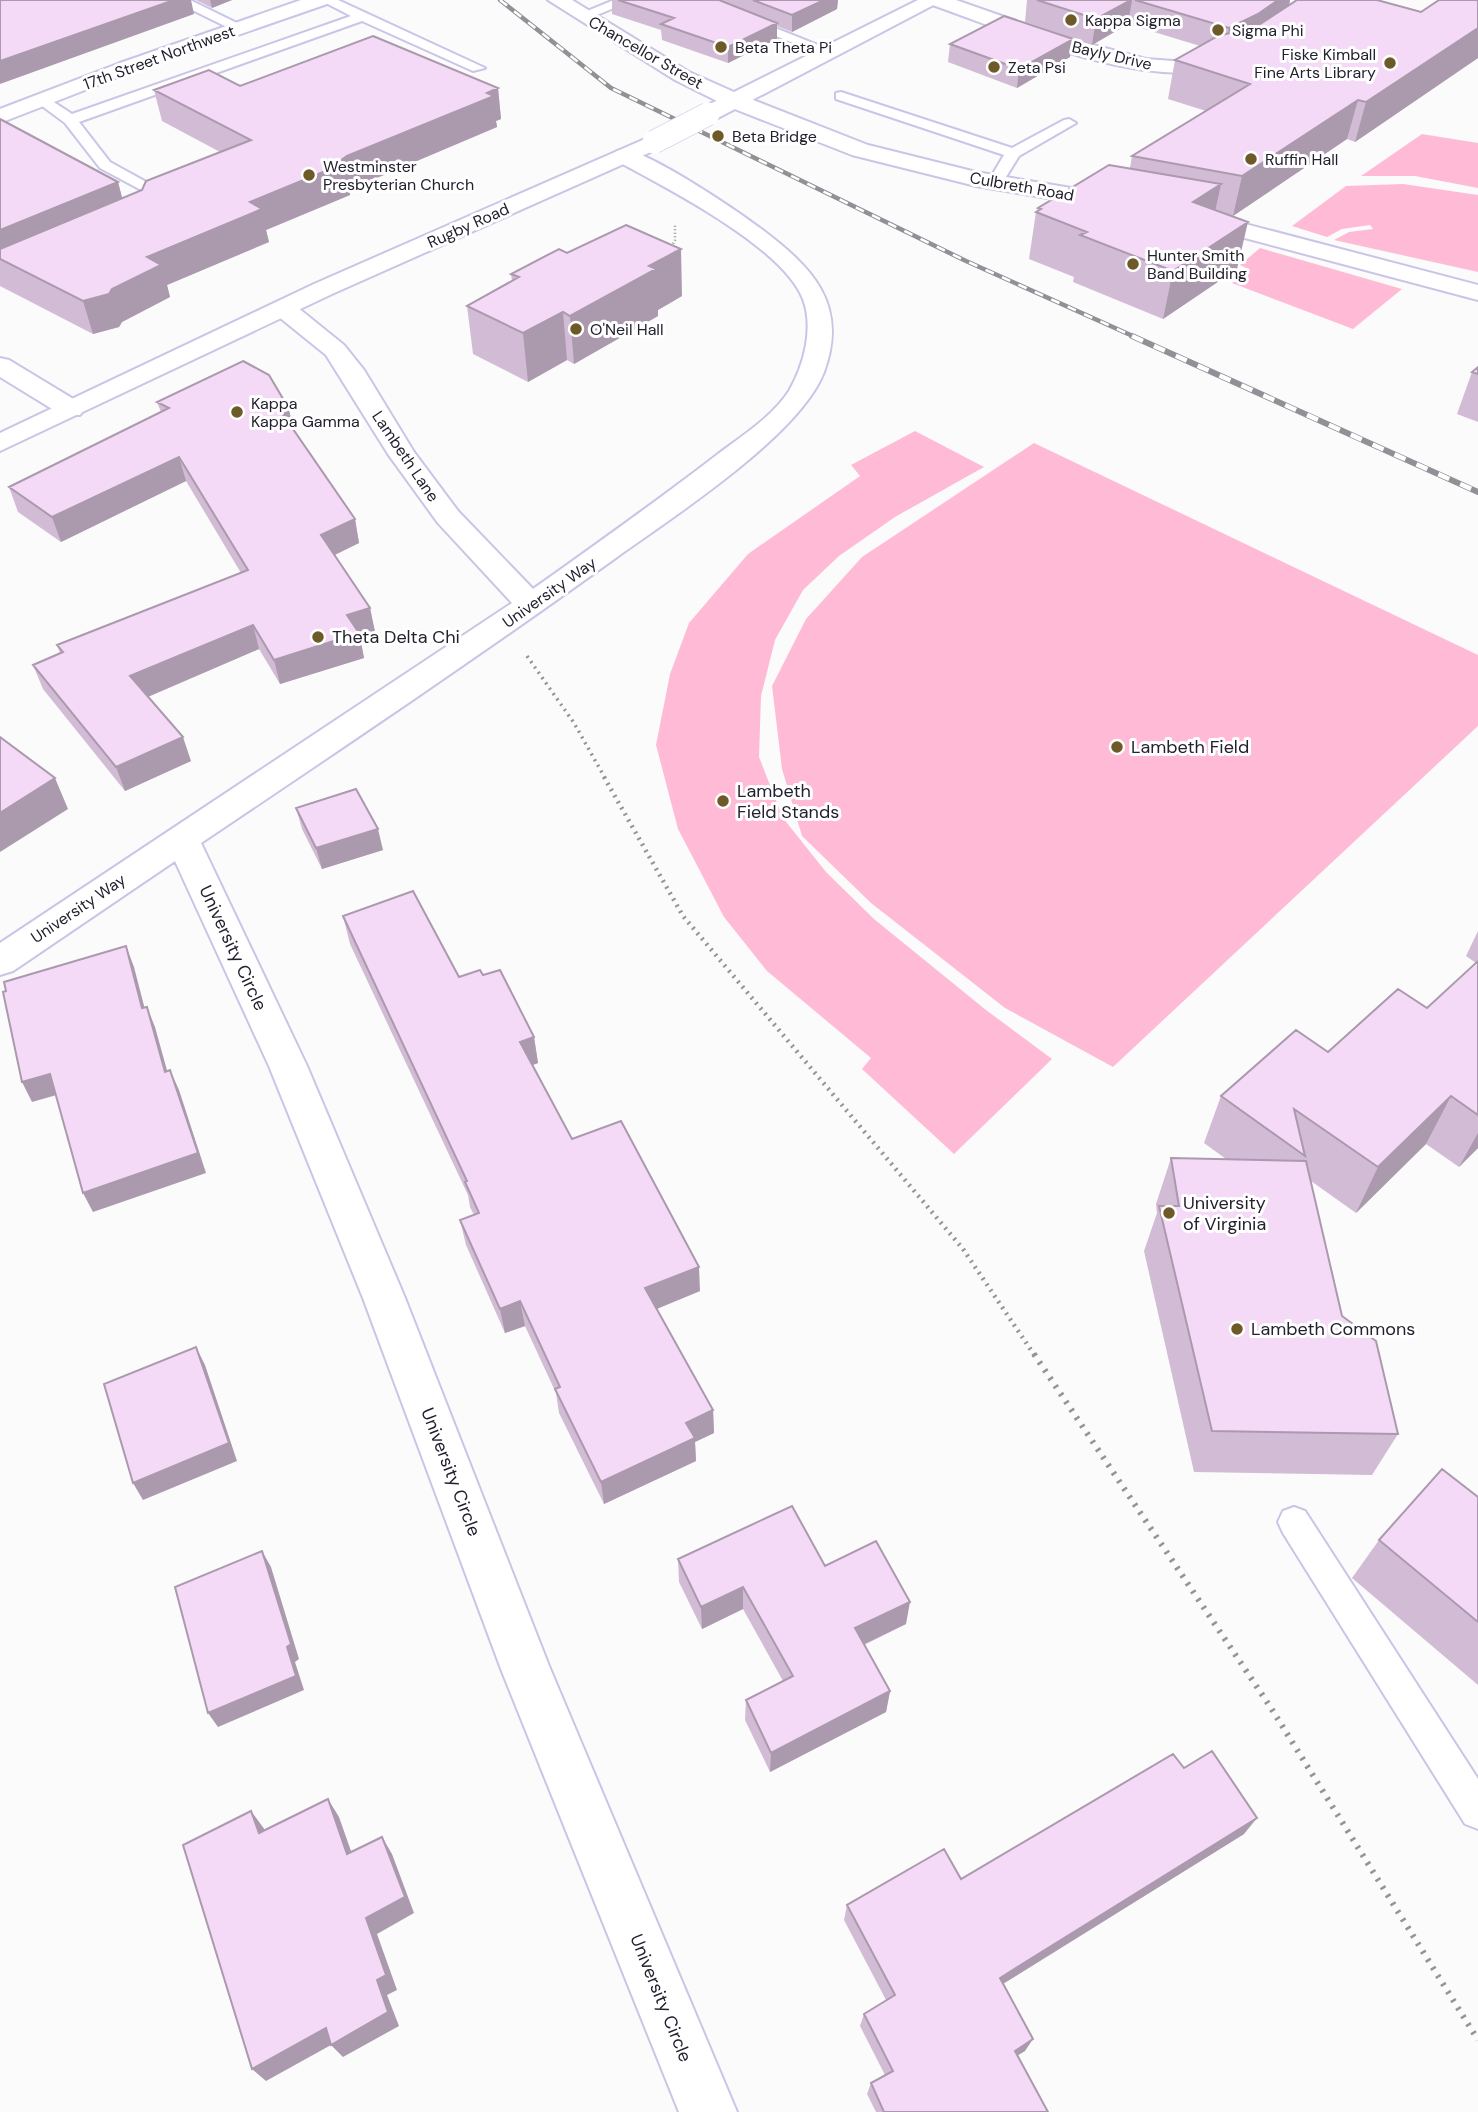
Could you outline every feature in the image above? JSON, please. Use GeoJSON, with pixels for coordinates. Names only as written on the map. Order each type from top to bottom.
{"type":"FeatureCollection","features":[{"type":"Feature","properties":{"kind":"street","name":"17th Street Northwest"},"geometry":{"type":"LineString","coordinates":[[0,117],[320,0]]}},
{"type":"Feature","properties":{"kind":"street","name":"Chancellor Street"},"geometry":{"type":"LineString","coordinates":[[558,0],[682,76],[736,101]]}},
{"type":"Feature","properties":{"kind":"street","name":"Rugby Road"},"geometry":{"type":"LineString","coordinates":[[0,443],[283,308],[625,156],[935,0]]}},
{"type":"Feature","properties":{"kind":"street","name":"Bayly Drive"},"geometry":{"type":"LineString","coordinates":[[935,0],[1049,39],[1145,65],[1187,68],[1229,62],[1241,55]]}},
{"type":"Feature","properties":{"kind":"street","name":"Culbreth Road"},"geometry":{"type":"LineString","coordinates":[[736,101],[860,149],[996,182],[1136,206]]}},
{"type":"Feature","properties":{"kind":"street","name":"University Way"},"geometry":{"type":"LineString","coordinates":[[0,961],[181,837],[374,714],[517,614],[677,500],[769,428],[798,397],[815,358],[821,322],[817,301],[796,270],[767,243],[736,221],[625,156]]}},
{"type":"Feature","properties":{"kind":"street"},"geometry":{"type":"LineString","coordinates":[[1174,213],[1223,223],[1388,271],[1478,293]]}},
{"type":"Feature","properties":{"kind":"street","name":"Lambeth Lane"},"geometry":{"type":"LineString","coordinates":[[283,308],[335,351],[351,370],[401,454],[517,614]]}},
{"type":"Feature","properties":{"kind":"street"},"geometry":{"type":"LineString","coordinates":[[0,366],[71,409]]}},
{"type":"Feature","properties":{"kind":"street","name":"University Circle"},"geometry":{"type":"LineString","coordinates":[[181,837],[288,1066],[374,1272],[526,1669],[708,2112]]}},
{"type":"Feature","properties":{"kind":"lane"},"geometry":{"type":"LineString","coordinates":[[179,0],[240,28]]}},
{"type":"Feature","properties":{"kind":"lane"},"geometry":{"type":"LineString","coordinates":[[327,0],[478,68]]}},
{"type":"Feature","properties":{"kind":"lane"},"geometry":{"type":"LineString","coordinates":[[582,16],[627,0]]}},
{"type":"Feature","properties":{"kind":"lane"},"geometry":{"type":"LineString","coordinates":[[693,0],[831,53]]}},
{"type":"Feature","properties":{"kind":"lane"},"geometry":{"type":"LineString","coordinates":[[70,120],[363,16]]}},
{"type":"Feature","properties":{"kind":"lane"},"geometry":{"type":"LineString","coordinates":[[841,96],[1013,153]]}},
{"type":"Feature","properties":{"kind":"lane"},"geometry":{"type":"LineString","coordinates":[[41,100],[70,120],[105,165],[151,189],[141,220],[128,226]]}},
{"type":"Feature","properties":{"kind":"lane"},"geometry":{"type":"LineString","coordinates":[[996,182],[1013,153],[1069,122]]}},
{"type":"Feature","properties":{"kind":"lane"},"geometry":{"type":"LineString","coordinates":[[1294,1522],[1478,1811]]}},
{"type":"Feature","properties":{"kind":"path"},"geometry":{"type":"LineString","coordinates":[[669,250],[675,240],[672,216]]}},
{"type":"Feature","properties":{"kind":"path"},"geometry":{"type":"LineString","coordinates":[[517,614],[574,723],[682,916],[963,1249],[1271,1707],[1478,2040]]}},
{"type":"Feature","properties":{"kind":"shaded area"},"geometry":{"type":"Polygon","coordinates":[[[1422,134],[1478,143],[1478,188],[1415,176],[1361,176],[1422,134]]]}},
{"type":"Feature","properties":{"kind":"shaded area"},"geometry":{"type":"Polygon","coordinates":[[[1403,184],[1478,195],[1478,272],[1334,240],[1349,232],[1373,229],[1370,225],[1342,229],[1327,237],[1292,226],[1346,186],[1403,184]]]}},
{"type":"Feature","properties":{"kind":"shaded area"},"geometry":{"type":"Polygon","coordinates":[[[1260,248],[1402,289],[1353,329],[1232,283],[1250,270],[1240,265],[1260,248]]]}},
{"type":"Feature","properties":{"kind":"shaded area","name":"Lambeth Field Stands"},"geometry":{"type":"Polygon","coordinates":[[[915,431],[984,467],[895,517],[839,556],[803,590],[775,640],[761,696],[759,757],[783,818],[826,872],[874,919],[986,1010],[1052,1059],[954,1154],[862,1069],[871,1058],[767,971],[724,917],[678,829],[656,745],[670,674],[689,623],[748,554],[860,476],[851,465],[915,431]]]}},
{"type":"Feature","properties":{"kind":"shaded area","name":"Lambeth Field"},"geometry":{"type":"Polygon","coordinates":[[[1034,443],[1478,655],[1478,726],[1113,1067],[1005,1008],[871,903],[802,836],[782,769],[772,686],[806,619],[862,557],[1034,443]]]}},
{"type":"Feature","properties":{"kind":"building"},"geometry":{"type":"Polygon","coordinates":[[[0,0],[174,0],[0,61],[0,0]]]}},
{"type":"Feature","properties":{"kind":"building"},"geometry":{"type":"Polygon","coordinates":[[[618,0],[719,0],[777,23],[728,47],[661,24],[674,18],[618,0]]]}},
{"type":"Feature","properties":{"kind":"building"},"geometry":{"type":"Polygon","coordinates":[[[753,0],[824,0],[792,15],[753,0]]]}},
{"type":"Feature","properties":{"kind":"building"},"geometry":{"type":"Polygon","coordinates":[[[1037,0],[1131,0],[1096,19],[1037,0]]]}},
{"type":"Feature","properties":{"kind":"building"},"geometry":{"type":"Polygon","coordinates":[[[1135,0],[1278,0],[1258,14],[1229,28],[1135,0]]]}},
{"type":"Feature","properties":{"kind":"building"},"geometry":{"type":"Polygon","coordinates":[[[1297,0],[1377,0],[1421,12],[1439,0],[1478,0],[1478,28],[1366,102],[1358,100],[1242,176],[1132,156],[1250,84],[1175,60],[1218,36],[1257,26],[1297,0]]]}},
{"type":"Feature","properties":{"kind":"building"},"geometry":{"type":"Polygon","coordinates":[[[1004,16],[1073,39],[1019,69],[950,44],[1004,16]]]}},
{"type":"Feature","properties":{"kind":"building"},"geometry":{"type":"Polygon","coordinates":[[[373,36],[498,88],[487,93],[494,96],[347,156],[340,161],[345,163],[250,202],[262,209],[147,257],[161,265],[112,289],[109,294],[83,301],[0,259],[0,249],[142,190],[146,181],[251,140],[154,90],[209,70],[240,86],[373,36]]]}},
{"type":"Feature","properties":{"kind":"building"},"geometry":{"type":"Polygon","coordinates":[[[0,119],[118,182],[0,230],[0,119]]]}},
{"type":"Feature","properties":{"kind":"building"},"geometry":{"type":"Polygon","coordinates":[[[1109,165],[1221,184],[1193,202],[1248,222],[1173,271],[1080,235],[1087,232],[1036,212],[1041,209],[1038,208],[1109,165]]]}},
{"type":"Feature","properties":{"kind":"building"},"geometry":{"type":"Polygon","coordinates":[[[626,225],[681,249],[649,266],[656,269],[570,316],[563,312],[523,333],[467,306],[519,277],[511,274],[559,249],[567,253],[626,225]]]}},
{"type":"Feature","properties":{"kind":"building"},"geometry":{"type":"Polygon","coordinates":[[[243,361],[269,375],[289,409],[282,413],[355,519],[321,535],[370,608],[347,615],[359,633],[274,660],[253,625],[130,676],[183,737],[116,767],[33,665],[63,652],[57,645],[248,570],[179,457],[52,517],[9,487],[169,408],[157,402],[243,361]]]}},
{"type":"Feature","properties":{"kind":"building"},"geometry":{"type":"Polygon","coordinates":[[[0,737],[55,778],[0,813],[0,737]]]}},
{"type":"Feature","properties":{"kind":"building"},"geometry":{"type":"Polygon","coordinates":[[[356,789],[378,829],[316,848],[296,808],[356,789]]]}},
{"type":"Feature","properties":{"kind":"building"},"geometry":{"type":"Polygon","coordinates":[[[413,891],[459,977],[480,970],[483,975],[500,970],[534,1037],[520,1042],[572,1139],[621,1121],[699,1267],[645,1288],[713,1410],[686,1423],[695,1438],[601,1482],[555,1389],[560,1387],[520,1301],[500,1309],[460,1220],[479,1213],[465,1182],[467,1181],[343,916],[413,891]]]}},
{"type":"Feature","properties":{"kind":"building"},"geometry":{"type":"Polygon","coordinates":[[[126,946],[142,1008],[147,1007],[165,1072],[170,1070],[198,1153],[83,1193],[50,1074],[22,1082],[3,992],[6,991],[4,982],[126,946]]]}},
{"type":"Feature","properties":{"kind":"building"},"geometry":{"type":"Polygon","coordinates":[[[1478,961],[1478,1115],[1451,1096],[1378,1167],[1294,1109],[1305,1156],[1221,1096],[1296,1030],[1328,1052],[1398,989],[1427,1008],[1478,961]]]}},
{"type":"Feature","properties":{"kind":"building","name":"Lambeth Commons"},"geometry":{"type":"Polygon","coordinates":[[[1171,1158],[1306,1161],[1342,1316],[1376,1341],[1398,1434],[1212,1431],[1159,1206],[1179,1206],[1171,1158]]]}},
{"type":"Feature","properties":{"kind":"building"},"geometry":{"type":"Polygon","coordinates":[[[196,1347],[229,1443],[133,1483],[104,1384],[196,1347]]]}},
{"type":"Feature","properties":{"kind":"building"},"geometry":{"type":"Polygon","coordinates":[[[1442,1469],[1478,1497],[1478,1622],[1379,1540],[1442,1469]]]}},
{"type":"Feature","properties":{"kind":"building"},"geometry":{"type":"Polygon","coordinates":[[[792,1506],[825,1566],[876,1541],[910,1602],[855,1628],[890,1691],[771,1753],[746,1700],[793,1676],[743,1587],[701,1607],[678,1559],[792,1506]]]}},
{"type":"Feature","properties":{"kind":"building"},"geometry":{"type":"Polygon","coordinates":[[[262,1551],[291,1644],[287,1647],[296,1676],[208,1713],[175,1587],[262,1551]]]}},
{"type":"Feature","properties":{"kind":"building"},"geometry":{"type":"Polygon","coordinates":[[[1212,1751],[1257,1818],[1000,1978],[1033,2039],[1015,2051],[1048,2112],[884,2112],[871,2083],[893,2071],[864,2014],[895,1995],[847,1905],[944,1849],[961,1879],[1173,1754],[1184,1768],[1212,1751]]]}},
{"type":"Feature","properties":{"kind":"building"},"geometry":{"type":"Polygon","coordinates":[[[328,1799],[347,1854],[382,1837],[405,1897],[366,1918],[386,1975],[377,1980],[388,2012],[331,2045],[326,2028],[252,2069],[183,1845],[251,1811],[259,1833],[328,1799]]]}},
{"type":"Feature","properties":{"kind":"railway"},"geometry":{"type":"LineString","coordinates":[[500,0],[611,88],[966,261],[1135,337]]}},
{"type":"Feature","properties":{"kind":"railway"},"geometry":{"type":"LineString","coordinates":[[1132,336],[1478,492]]}},
{"type":"Feature","properties":{"kind":"place","name":"Kappa Sigma"},"geometry":{"type":"Point","coordinates":[1071,20]}},
{"type":"Feature","properties":{"kind":"place","name":"Sigma Phi"},"geometry":{"type":"Point","coordinates":[1218,30]}},
{"type":"Feature","properties":{"kind":"place","name":"Beta Theta Pi"},"geometry":{"type":"Point","coordinates":[721,47]}},
{"type":"Feature","properties":{"kind":"place","name":"Fiske Kimball Fine Arts Library"},"geometry":{"type":"Point","coordinates":[1390,63]}},
{"type":"Feature","properties":{"kind":"place","name":"Zeta Psi"},"geometry":{"type":"Point","coordinates":[994,67]}},
{"type":"Feature","properties":{"kind":"place","name":"Beta Bridge"},"geometry":{"type":"Point","coordinates":[718,136]}},
{"type":"Feature","properties":{"kind":"place","name":"Ruffin Hall"},"geometry":{"type":"Point","coordinates":[1251,159]}},
{"type":"Feature","properties":{"kind":"place","name":"Westminster Presbyterian Church"},"geometry":{"type":"Point","coordinates":[309,175]}},
{"type":"Feature","properties":{"kind":"place","name":"Hunter Smith Band Building"},"geometry":{"type":"Point","coordinates":[1133,264]}},
{"type":"Feature","properties":{"kind":"place","name":"O'Neil Hall"},"geometry":{"type":"Point","coordinates":[576,329]}},
{"type":"Feature","properties":{"kind":"place","name":"Kappa Kappa Gamma"},"geometry":{"type":"Point","coordinates":[237,412]}},
{"type":"Feature","properties":{"kind":"place","name":"Theta Delta Chi"},"geometry":{"type":"Point","coordinates":[318,637]}},
{"type":"Feature","properties":{"kind":"place","name":"Lambeth Field"},"geometry":{"type":"Point","coordinates":[1117,747]}},
{"type":"Feature","properties":{"kind":"place","name":"Lambeth Field Stands"},"geometry":{"type":"Point","coordinates":[723,801]}},
{"type":"Feature","properties":{"kind":"place","name":"University of Virginia"},"geometry":{"type":"Point","coordinates":[1169,1213]}},
{"type":"Feature","properties":{"kind":"place","name":"Lambeth Commons"},"geometry":{"type":"Point","coordinates":[1237,1329]}}]}
